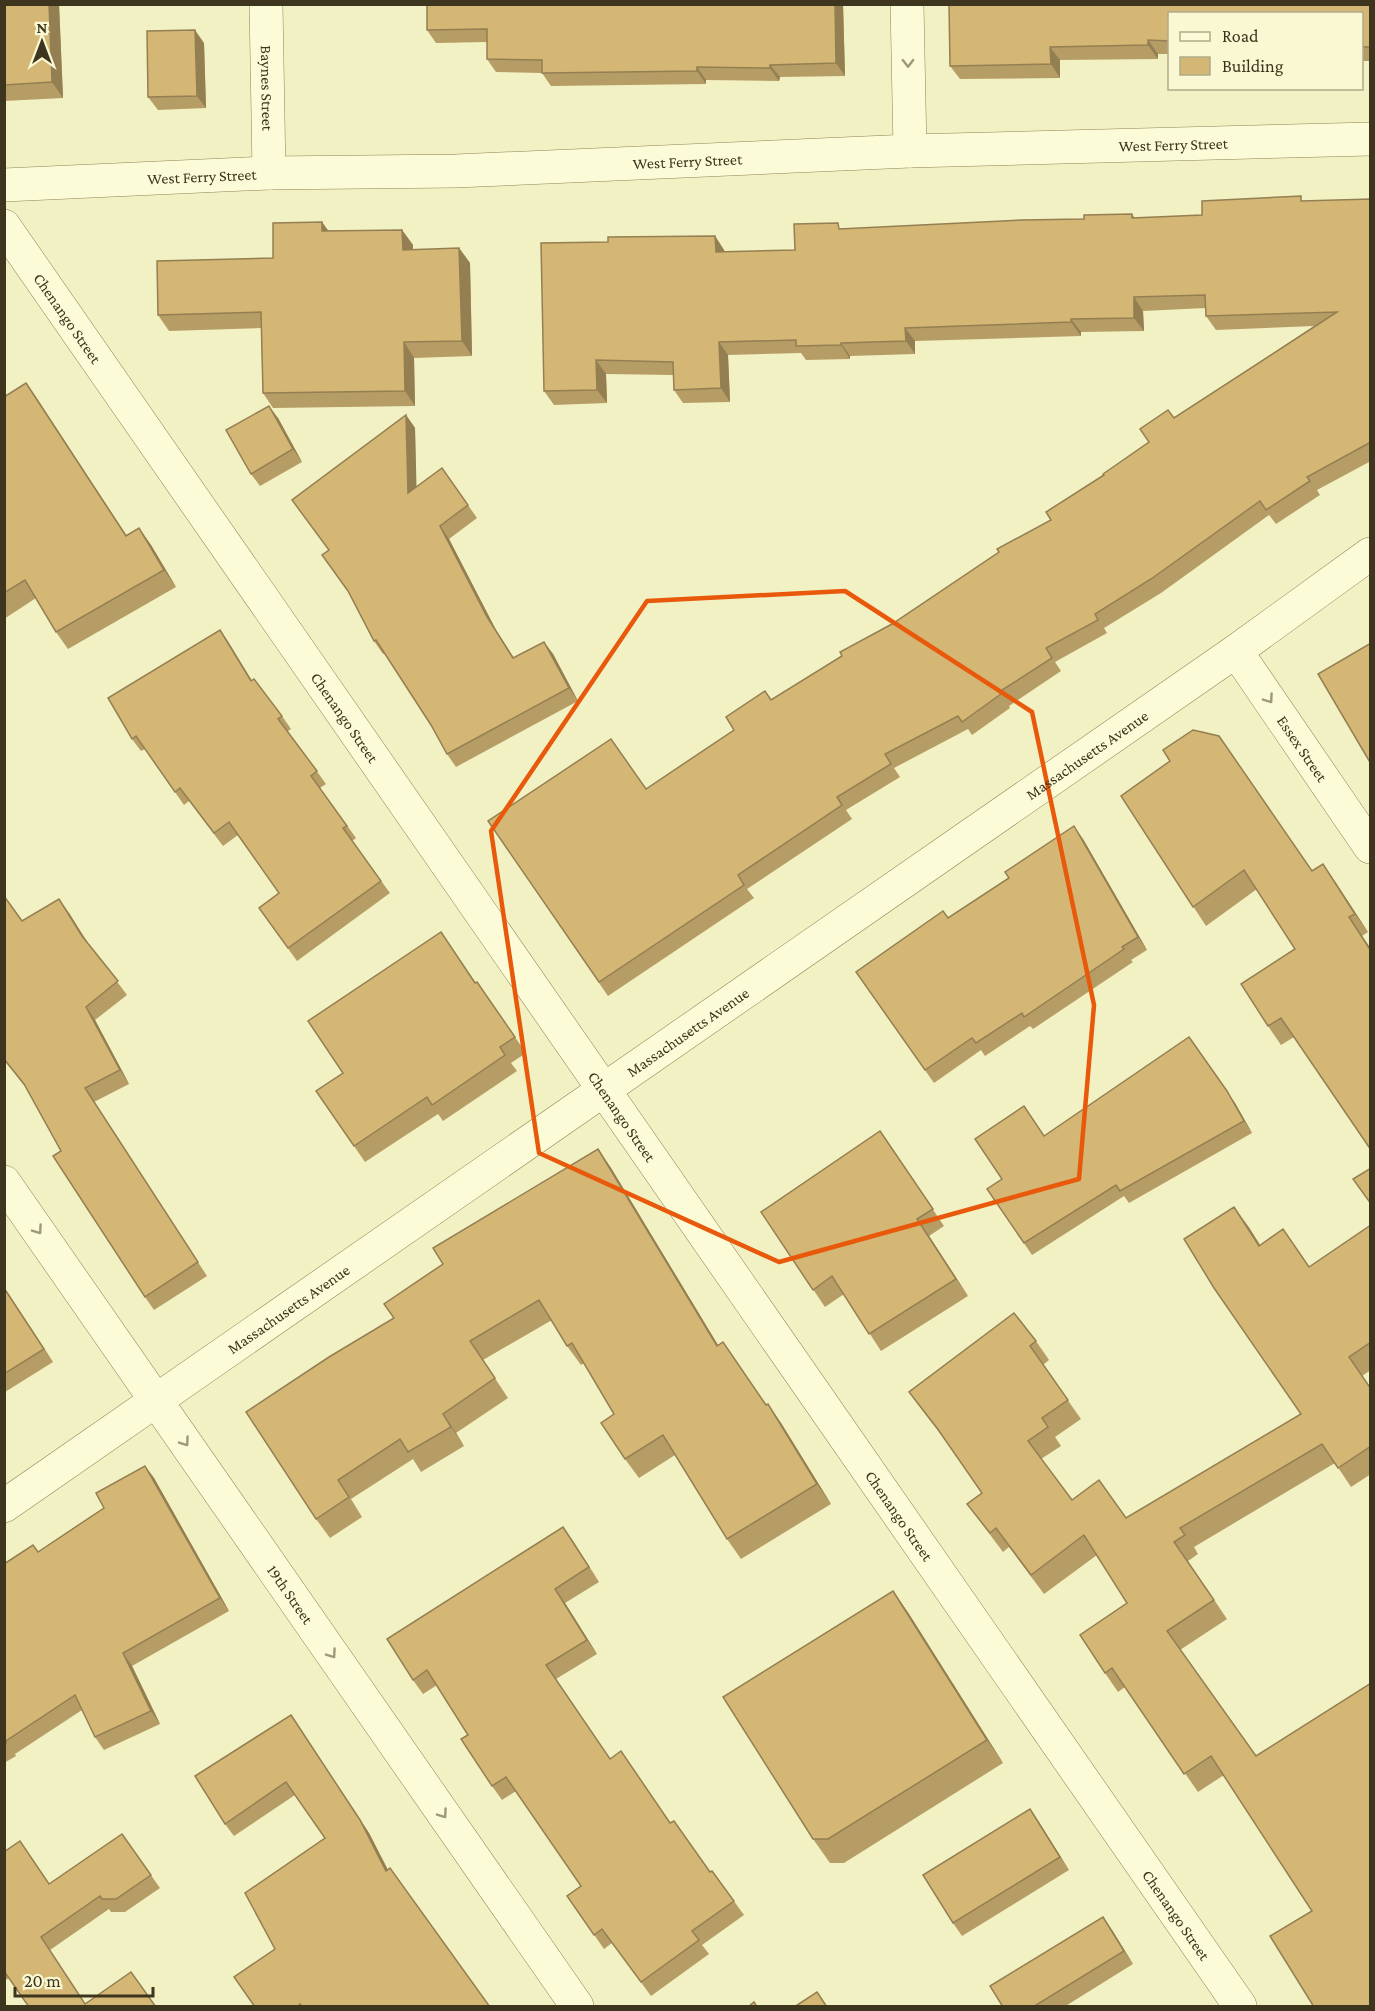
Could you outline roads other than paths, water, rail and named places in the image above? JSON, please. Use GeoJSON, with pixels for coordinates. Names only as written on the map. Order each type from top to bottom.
{"type":"FeatureCollection","features":[{"type":"Feature","properties":{"kind":"street","name":"Baynes Street"},"geometry":{"type":"LineString","coordinates":[[266,4],[269,173]]}},
{"type":"Feature","properties":{"kind":"street"},"geometry":{"type":"LineString","coordinates":[[907,4],[910,151]]}},
{"type":"Feature","properties":{"kind":"street","name":"West Ferry Street"},"geometry":{"type":"LineString","coordinates":[[4,185],[269,173],[456,171],[910,151],[1371,139]]}},
{"type":"Feature","properties":{"kind":"street","name":"Chenango Street"},"geometry":{"type":"LineString","coordinates":[[4,226],[1240,2007]]}},
{"type":"Feature","properties":{"kind":"street","name":"Massachusetts Avenue"},"geometry":{"type":"LineString","coordinates":[[4,1506],[1236,651],[1371,554]]}},
{"type":"Feature","properties":{"kind":"street","name":"Essex Street"},"geometry":{"type":"LineString","coordinates":[[1236,651],[1371,847]]}},
{"type":"Feature","properties":{"kind":"street","name":"19th Street"},"geometry":{"type":"LineString","coordinates":[[4,1182],[577,2007]]}}]}
